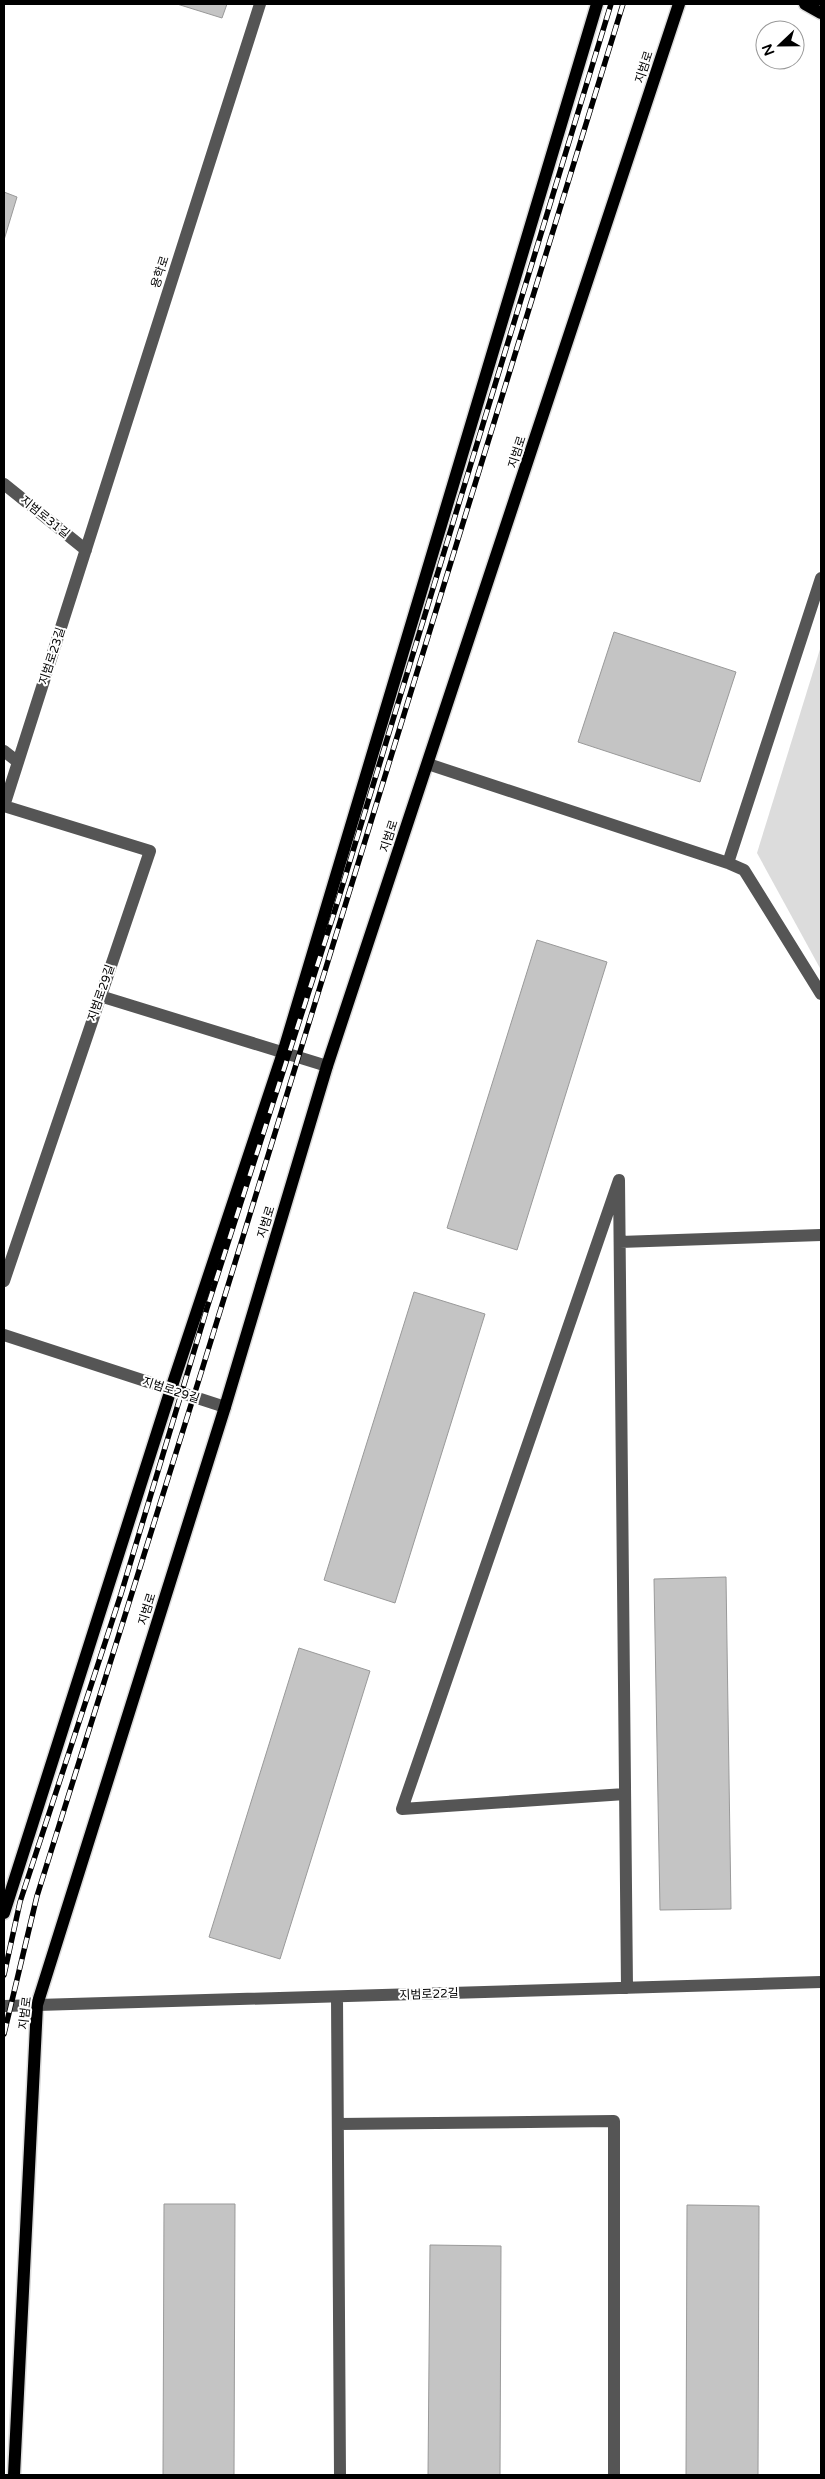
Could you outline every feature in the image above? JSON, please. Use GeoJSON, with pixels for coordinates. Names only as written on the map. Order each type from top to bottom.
{"type":"FeatureCollection","features":[{"type":"Feature","properties":{"kind":"main road"},"geometry":{"type":"LineString","coordinates":[[4,1913],[170,1389],[283,1053],[597,4]]}},
{"type":"Feature","properties":{"kind":"main road","name":"지범로"},"geometry":{"type":"LineString","coordinates":[[14,2475],[37,2005],[225,1407],[327,1066],[679,4]]}},
{"type":"Feature","properties":{"kind":"main road"},"geometry":{"type":"LineString","coordinates":[[805,4],[821,13]]}},
{"type":"Feature","properties":{"kind":"street","name":"용학로"},"geometry":{"type":"LineString","coordinates":[[86,550],[260,4]]}},
{"type":"Feature","properties":{"kind":"street","name":"지범로31길"},"geometry":{"type":"LineString","coordinates":[[4,484],[86,550]]}},
{"type":"Feature","properties":{"kind":"street","name":"지범로23길"},"geometry":{"type":"LineString","coordinates":[[4,806],[86,550]]}},
{"type":"Feature","properties":{"kind":"street"},"geometry":{"type":"LineString","coordinates":[[728,863],[821,578]]}},
{"type":"Feature","properties":{"kind":"street"},"geometry":{"type":"LineString","coordinates":[[4,751],[18,762]]}},
{"type":"Feature","properties":{"kind":"street"},"geometry":{"type":"LineString","coordinates":[[428,764],[728,863],[744,870],[821,994]]}},
{"type":"Feature","properties":{"kind":"street","name":"지범로29길"},"geometry":{"type":"LineString","coordinates":[[4,806],[150,850],[4,1281]]}},
{"type":"Feature","properties":{"kind":"street"},"geometry":{"type":"LineString","coordinates":[[100,996],[327,1066]]}},
{"type":"Feature","properties":{"kind":"street"},"geometry":{"type":"LineString","coordinates":[[625,1794],[402,1809],[619,1180],[627,1988]]}},
{"type":"Feature","properties":{"kind":"street"},"geometry":{"type":"LineString","coordinates":[[620,1242],[821,1235]]}},
{"type":"Feature","properties":{"kind":"street","name":"지범로29길"},"geometry":{"type":"LineString","coordinates":[[4,1335],[225,1407]]}},
{"type":"Feature","properties":{"kind":"street","name":"지범로22길"},"geometry":{"type":"LineString","coordinates":[[4,2006],[821,1982]]}},
{"type":"Feature","properties":{"kind":"street"},"geometry":{"type":"LineString","coordinates":[[337,1997],[340,2475]]}},
{"type":"Feature","properties":{"kind":"street"},"geometry":{"type":"LineString","coordinates":[[338,2124],[614,2121],[614,2475]]}},
{"type":"Feature","properties":{"kind":"shaded area"},"geometry":{"type":"Polygon","coordinates":[[[821,646],[821,970],[757,853],[821,646]]]}},
{"type":"Feature","properties":{"kind":"building"},"geometry":{"type":"Polygon","coordinates":[[[177,4],[227,4],[222,18],[177,4]]]}},
{"type":"Feature","properties":{"kind":"building"},"geometry":{"type":"Polygon","coordinates":[[[4,192],[17,197],[4,240],[4,192]]]}},
{"type":"Feature","properties":{"kind":"building"},"geometry":{"type":"Polygon","coordinates":[[[614,632],[736,672],[700,782],[578,742],[614,632]]]}},
{"type":"Feature","properties":{"kind":"building"},"geometry":{"type":"Polygon","coordinates":[[[537,940],[607,962],[517,1250],[447,1228],[537,940]]]}},
{"type":"Feature","properties":{"kind":"building"},"geometry":{"type":"Polygon","coordinates":[[[414,1292],[485,1314],[395,1603],[324,1580],[414,1292]]]}},
{"type":"Feature","properties":{"kind":"building"},"geometry":{"type":"Polygon","coordinates":[[[726,1577],[731,1909],[660,1910],[654,1579],[726,1577]]]}},
{"type":"Feature","properties":{"kind":"building"},"geometry":{"type":"Polygon","coordinates":[[[299,1648],[370,1671],[280,1959],[209,1937],[299,1648]]]}},
{"type":"Feature","properties":{"kind":"building"},"geometry":{"type":"Polygon","coordinates":[[[164,2204],[235,2204],[234,2475],[163,2475],[164,2204]]]}},
{"type":"Feature","properties":{"kind":"building"},"geometry":{"type":"Polygon","coordinates":[[[687,2205],[759,2206],[758,2475],[686,2475],[687,2205]]]}},
{"type":"Feature","properties":{"kind":"building"},"geometry":{"type":"Polygon","coordinates":[[[430,2245],[501,2246],[500,2475],[428,2475],[430,2245]]]}},
{"type":"Feature","properties":{"kind":"railway"},"geometry":{"type":"LineString","coordinates":[[4,1975],[20,1902],[121,1594],[207,1308],[335,910],[611,4]]}},
{"type":"Feature","properties":{"kind":"railway"},"geometry":{"type":"LineString","coordinates":[[4,2034],[37,1896],[201,1373],[623,4]]}}]}
